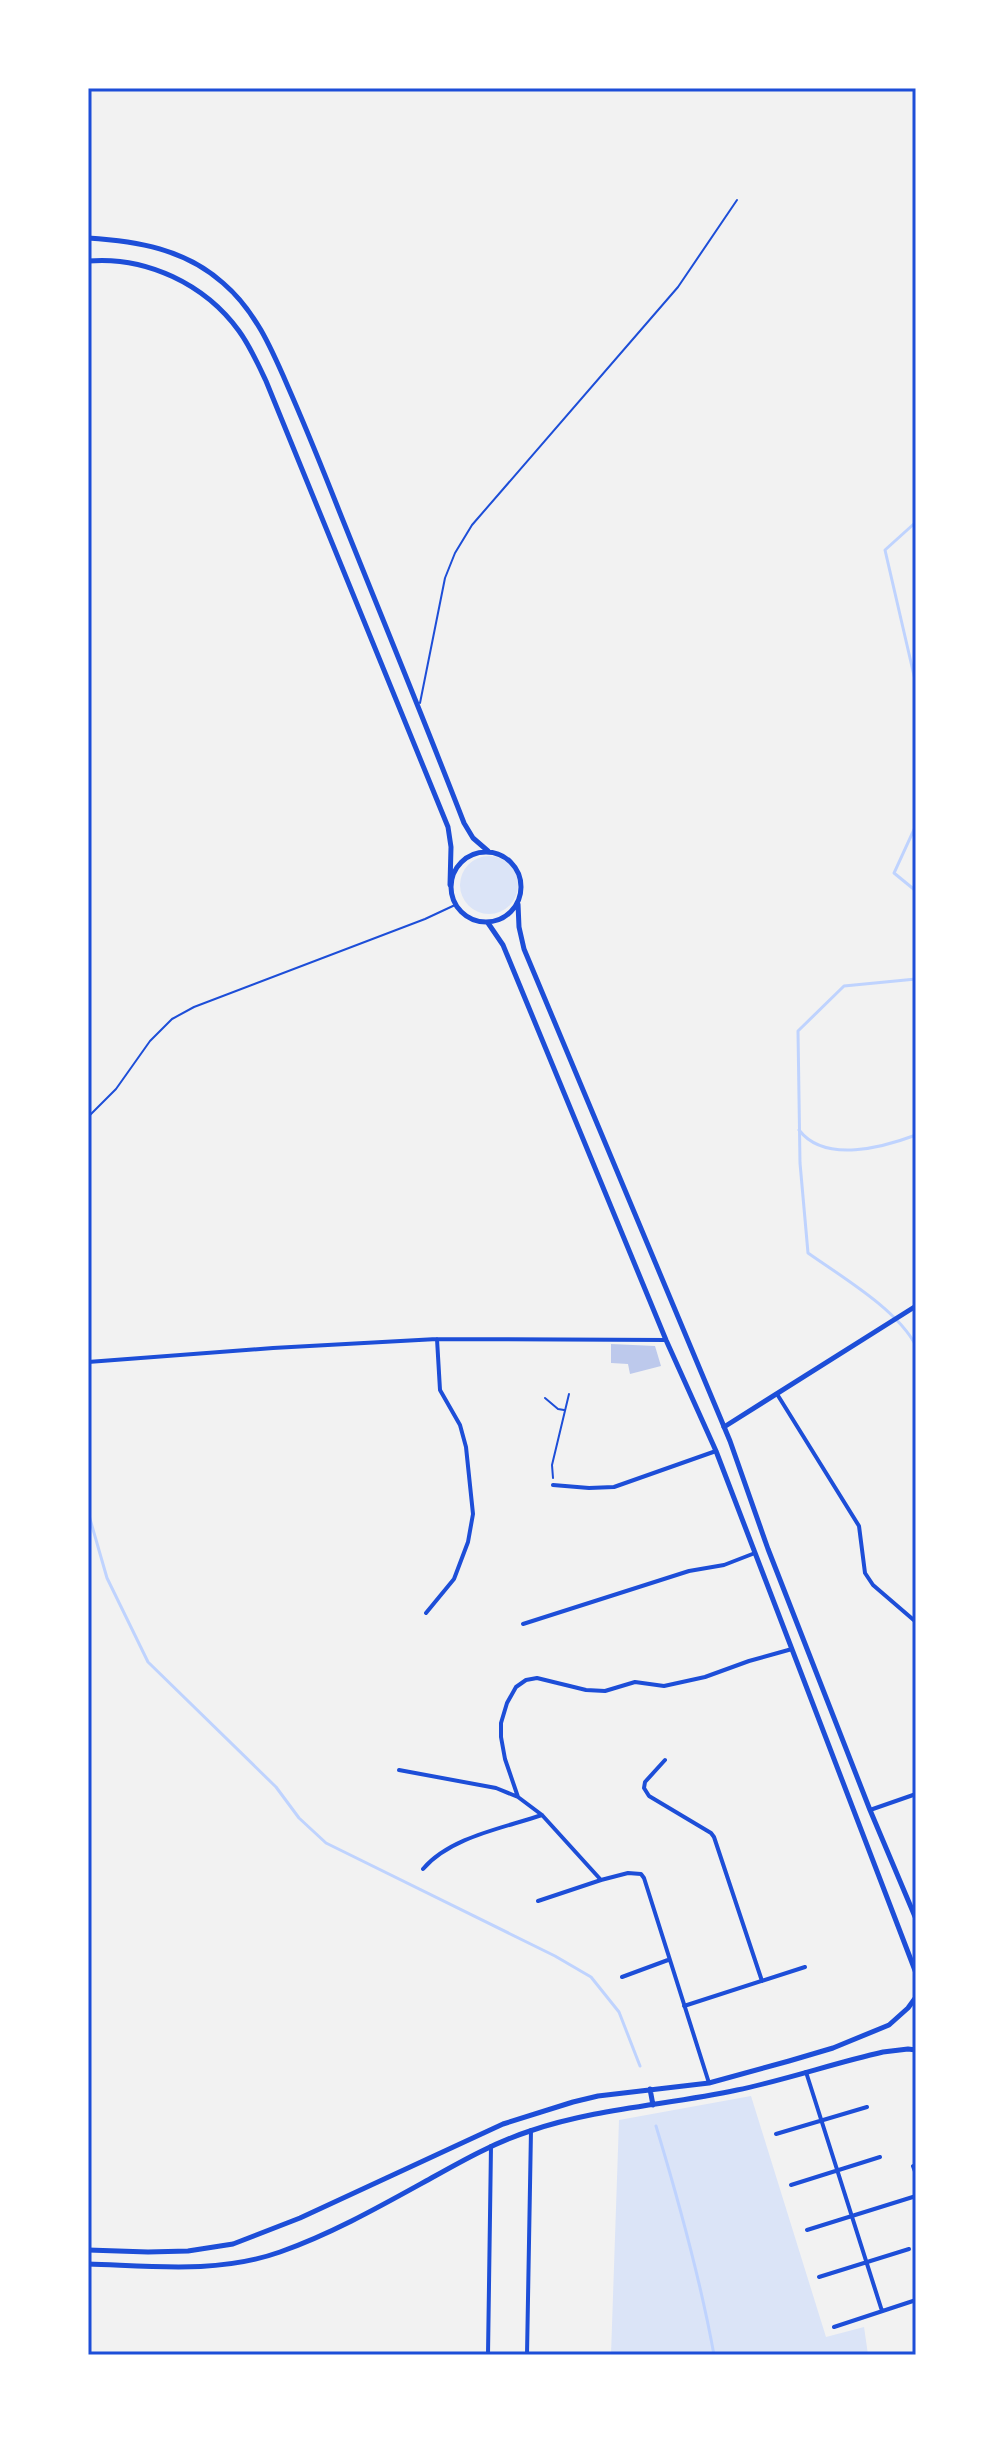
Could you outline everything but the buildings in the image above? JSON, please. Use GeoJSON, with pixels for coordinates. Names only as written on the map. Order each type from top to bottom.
{"type":"FeatureCollection","features":[{"type":"Feature","properties":{"kind":"main road"},"geometry":{"type":"LineString","coordinates":[[88,238],[156,246],[193,262],[223,283],[248,310],[266,337],[464,823],[473,838],[488,851],[502,855],[513,863],[520,876],[519,927],[524,949],[724,1427],[768,1549],[916,1919]]}},
{"type":"Feature","properties":{"kind":"main road"},"geometry":{"type":"LineString","coordinates":[[88,261],[143,265],[182,281],[214,303],[239,331],[272,395],[448,827],[450,885],[455,905],[469,918],[488,923],[510,914],[518,904]]}},
{"type":"Feature","properties":{"kind":"main road"},"geometry":{"type":"LineString","coordinates":[[450,885],[460,863],[470,855],[488,851]]}},
{"type":"Feature","properties":{"kind":"main road"},"geometry":{"type":"LineString","coordinates":[[488,923],[503,945],[666,1340],[716,1451],[916,1973]]}},
{"type":"Feature","properties":{"kind":"main road"},"geometry":{"type":"LineString","coordinates":[[724,1427],[915,1307]]}},
{"type":"Feature","properties":{"kind":"main road"},"geometry":{"type":"LineString","coordinates":[[88,2250],[188,2251],[233,2244],[300,2218],[503,2124],[573,2102],[709,2083],[789,2061],[868,2035],[893,2022],[916,1997]]}},
{"type":"Feature","properties":{"kind":"main road"},"geometry":{"type":"LineString","coordinates":[[88,2264],[201,2267],[258,2258],[279,2252],[372,2211],[491,2146],[531,2130],[594,2114],[734,2091],[883,2052],[916,2050]]}},
{"type":"Feature","properties":{"kind":"main road"},"geometry":{"type":"LineString","coordinates":[[650,2089],[653,2105]]}},
{"type":"Feature","properties":{"kind":"street"},"geometry":{"type":"LineString","coordinates":[[88,1362],[437,1339],[666,1340]]}},
{"type":"Feature","properties":{"kind":"street"},"geometry":{"type":"LineString","coordinates":[[426,1613],[454,1579],[468,1542],[473,1514],[466,1447],[460,1425],[440,1390],[437,1339]]}},
{"type":"Feature","properties":{"kind":"street"},"geometry":{"type":"LineString","coordinates":[[777,1394],[859,1526],[865,1573],[873,1585],[916,1622]]}},
{"type":"Feature","properties":{"kind":"street"},"geometry":{"type":"LineString","coordinates":[[553,1485],[614,1487],[716,1451]]}},
{"type":"Feature","properties":{"kind":"street"},"geometry":{"type":"LineString","coordinates":[[523,1624],[689,1571],[724,1565],[755,1553]]}},
{"type":"Feature","properties":{"kind":"street"},"geometry":{"type":"LineString","coordinates":[[518,1797],[505,1759],[501,1723],[516,1687],[526,1680],[537,1678],[595,1690],[615,1689],[635,1682],[664,1686],[705,1677],[792,1649]]}},
{"type":"Feature","properties":{"kind":"street"},"geometry":{"type":"LineString","coordinates":[[665,1760],[645,1782],[644,1788],[649,1796],[714,1837],[762,1981]]}},
{"type":"Feature","properties":{"kind":"street"},"geometry":{"type":"LineString","coordinates":[[399,1770],[496,1788],[518,1797],[542,1815],[601,1880]]}},
{"type":"Feature","properties":{"kind":"street"},"geometry":{"type":"LineString","coordinates":[[870,1810],[916,1794]]}},
{"type":"Feature","properties":{"kind":"street"},"geometry":{"type":"LineString","coordinates":[[423,1869],[435,1858],[466,1841],[542,1815]]}},
{"type":"Feature","properties":{"kind":"street"},"geometry":{"type":"LineString","coordinates":[[538,1901],[601,1880],[628,1873],[641,1874],[709,2083]]}},
{"type":"Feature","properties":{"kind":"street"},"geometry":{"type":"LineString","coordinates":[[622,1977],[668,1960]]}},
{"type":"Feature","properties":{"kind":"street"},"geometry":{"type":"LineString","coordinates":[[684,2006],[805,1967]]}},
{"type":"Feature","properties":{"kind":"street"},"geometry":{"type":"LineString","coordinates":[[806,2072],[882,2311]]}},
{"type":"Feature","properties":{"kind":"street"},"geometry":{"type":"LineString","coordinates":[[776,2134],[867,2107]]}},
{"type":"Feature","properties":{"kind":"street"},"geometry":{"type":"LineString","coordinates":[[527,2355],[531,2130]]}},
{"type":"Feature","properties":{"kind":"street"},"geometry":{"type":"LineString","coordinates":[[488,2355],[491,2146]]}},
{"type":"Feature","properties":{"kind":"street"},"geometry":{"type":"LineString","coordinates":[[791,2185],[880,2157]]}},
{"type":"Feature","properties":{"kind":"street"},"geometry":{"type":"LineString","coordinates":[[913,2166],[916,2174]]}},
{"type":"Feature","properties":{"kind":"street"},"geometry":{"type":"LineString","coordinates":[[807,2230],[916,2196]]}},
{"type":"Feature","properties":{"kind":"street"},"geometry":{"type":"LineString","coordinates":[[819,2277],[909,2249]]}},
{"type":"Feature","properties":{"kind":"street"},"geometry":{"type":"LineString","coordinates":[[834,2327],[916,2300]]}},
{"type":"Feature","properties":{"kind":"lane"},"geometry":{"type":"LineString","coordinates":[[419,708],[445,578],[455,553],[472,525],[678,287],[737,200]]}},
{"type":"Feature","properties":{"kind":"lane"},"geometry":{"type":"LineString","coordinates":[[88,1117],[116,1089],[150,1041],[172,1019],[194,1007],[455,905]]}},
{"type":"Feature","properties":{"kind":"path"},"geometry":{"type":"LineString","coordinates":[[553,1485],[552,1465],[569,1394]]}},
{"type":"Feature","properties":{"kind":"path"},"geometry":{"type":"LineString","coordinates":[[545,1398],[558,1409],[565,1410]]}},
{"type":"Feature","properties":{"kind":"shaded area"},"geometry":{"type":"Polygon","coordinates":[[[489,856],[509,865],[518,885],[509,905],[489,914],[469,905],[460,885],[469,865],[489,856]]]}},
{"type":"Feature","properties":{"kind":"shaded area"},"geometry":{"type":"Polygon","coordinates":[[[751,2096],[826,2337],[864,2327],[868,2355],[611,2355],[619,2120],[751,2096]]]}},
{"type":"Feature","properties":{"kind":"waterway"},"geometry":{"type":"LineString","coordinates":[[916,522],[885,550],[916,684]]}},
{"type":"Feature","properties":{"kind":"waterway"},"geometry":{"type":"LineString","coordinates":[[916,825],[894,873],[916,891]]}},
{"type":"Feature","properties":{"kind":"waterway"},"geometry":{"type":"LineString","coordinates":[[916,979],[844,986],[798,1031],[800,1163],[808,1253],[883,1307],[916,1346]]}},
{"type":"Feature","properties":{"kind":"waterway"},"geometry":{"type":"LineString","coordinates":[[799,1130],[810,1140],[839,1150],[872,1148],[916,1135]]}},
{"type":"Feature","properties":{"kind":"waterway"},"geometry":{"type":"LineString","coordinates":[[88,1512],[107,1578],[148,1662],[276,1787],[299,1818],[326,1843],[555,1956],[591,1977],[619,2012],[640,2066]]}},
{"type":"Feature","properties":{"kind":"waterway"},"geometry":{"type":"LineString","coordinates":[[656,2126],[688,2240],[714,2355]]}}]}
